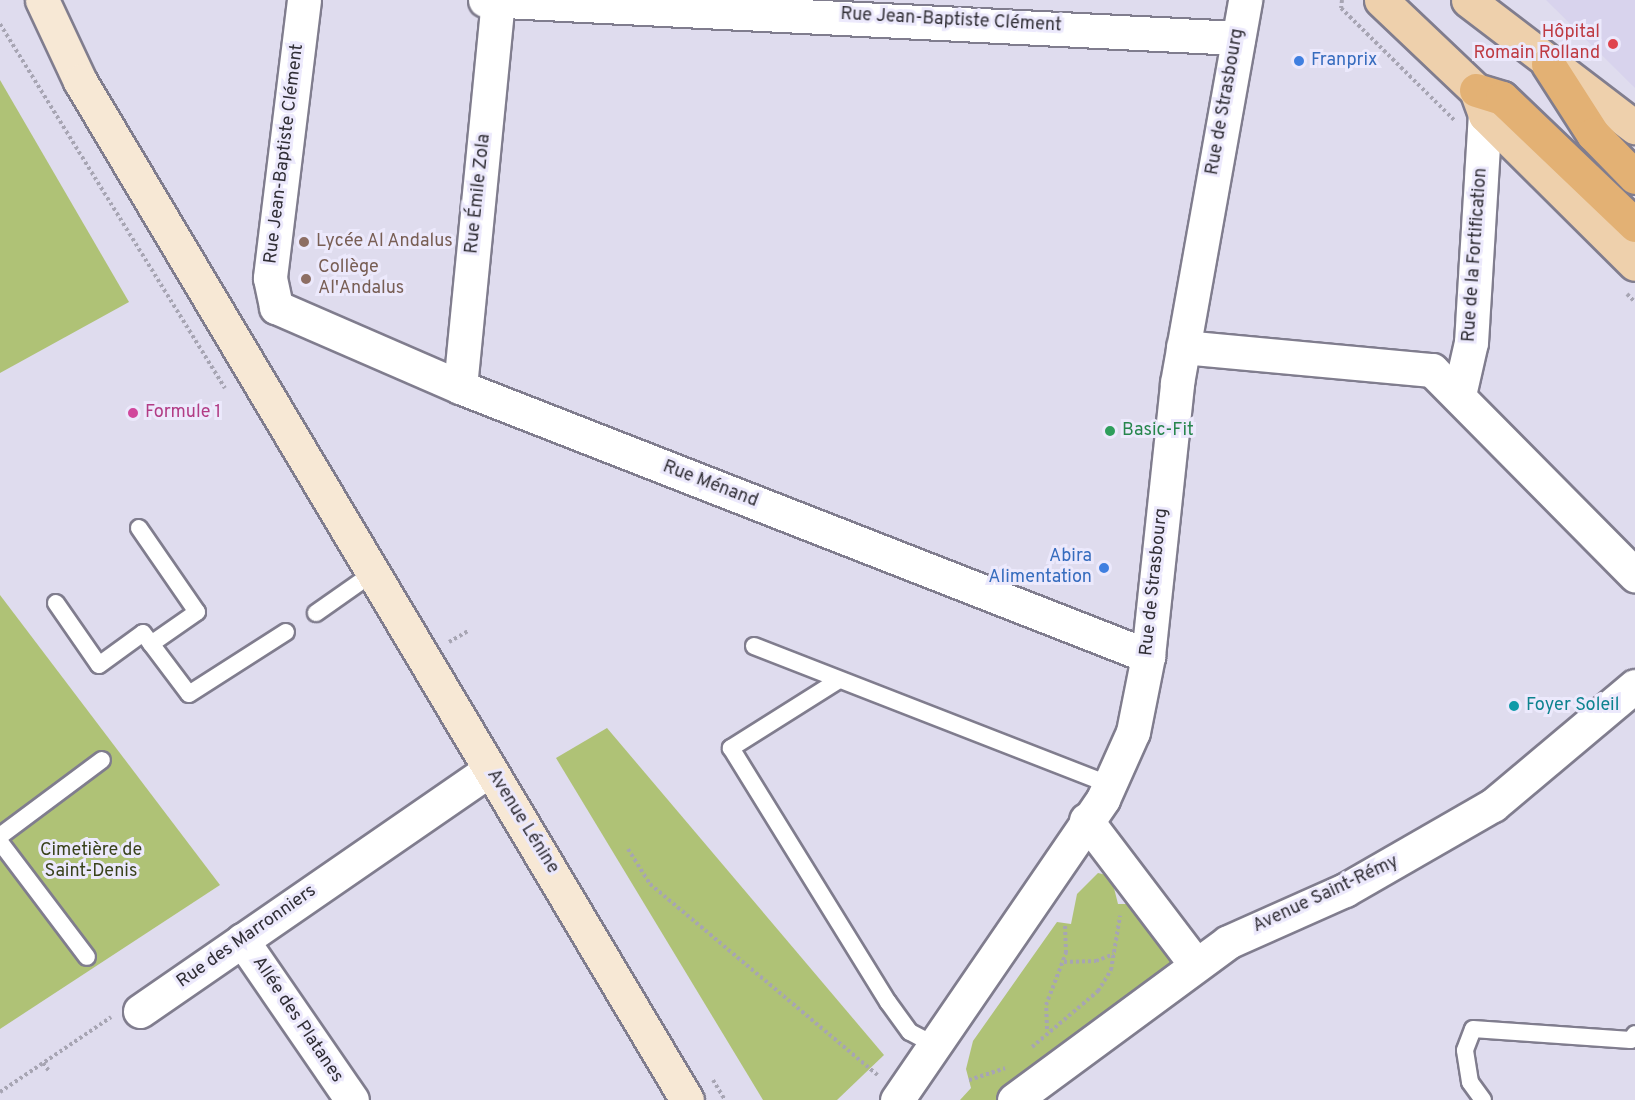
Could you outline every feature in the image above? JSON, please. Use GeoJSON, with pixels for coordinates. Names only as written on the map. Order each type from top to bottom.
{"type":"FeatureCollection","features":[{"type":"Feature","properties":{"kind":"highway"},"geometry":{"type":"LineString","coordinates":[[1548,64],[1593,134],[1635,177]]}},
{"type":"Feature","properties":{"kind":"highway"},"geometry":{"type":"LineString","coordinates":[[1480,103],[1502,98],[1635,225]]}},
{"type":"Feature","properties":{"kind":"main road","name":"Avenue Lénine"},"geometry":{"type":"LineString","coordinates":[[42,0],[80,81],[370,574],[674,1070],[687,1100]]}},
{"type":"Feature","properties":{"kind":"main road"},"geometry":{"type":"LineString","coordinates":[[1381,0],[1635,264]]}},
{"type":"Feature","properties":{"kind":"main road"},"geometry":{"type":"LineString","coordinates":[[1468,0],[1548,64],[1564,70],[1635,127]]}},
{"type":"Feature","properties":{"kind":"main road","name":"Avenue Lénine"},"geometry":{"type":"LineString","coordinates":[[674,1070],[701,1100]]}},
{"type":"Feature","properties":{"kind":"street","name":"Rue Jean-Baptiste Clément"},"geometry":{"type":"LineString","coordinates":[[276,307],[270,278],[304,0]]}},
{"type":"Feature","properties":{"kind":"street","name":"Rue Jean-Baptiste Clément"},"geometry":{"type":"LineString","coordinates":[[485,0],[1238,38]]}},
{"type":"Feature","properties":{"kind":"street","name":"Rue de Strasbourg"},"geometry":{"type":"LineString","coordinates":[[884,1088],[1086,820],[1110,785],[1132,732],[1148,656],[1183,348],[1245,0]]}},
{"type":"Feature","properties":{"kind":"street","name":"Rue Émile Zola"},"geometry":{"type":"LineString","coordinates":[[460,387],[498,1]]}},
{"type":"Feature","properties":{"kind":"street","name":"Rue de la Fortification"},"geometry":{"type":"LineString","coordinates":[[1459,395],[1471,342],[1480,103]]}},
{"type":"Feature","properties":{"kind":"street","name":"Rue Ménand"},"geometry":{"type":"LineString","coordinates":[[276,307],[460,387],[1148,656]]}},
{"type":"Feature","properties":{"kind":"street"},"geometry":{"type":"LineString","coordinates":[[1183,348],[1432,370],[1635,575]]}},
{"type":"Feature","properties":{"kind":"street","name":"Avenue Saint-Rémy"},"geometry":{"type":"LineString","coordinates":[[1014,1100],[1196,965],[1257,926],[1345,890],[1493,805],[1635,686]]}},
{"type":"Feature","properties":{"kind":"street","name":"Rue des Marronniers"},"geometry":{"type":"LineString","coordinates":[[140,1011],[490,770]]}},
{"type":"Feature","properties":{"kind":"street"},"geometry":{"type":"LineString","coordinates":[[1086,820],[1196,965]]}},
{"type":"Feature","properties":{"kind":"street","name":"Allée des Platanes"},"geometry":{"type":"LineString","coordinates":[[242,940],[352,1100]]}},
{"type":"Feature","properties":{"kind":"lane"},"geometry":{"type":"LineString","coordinates":[[139,528],[197,612],[151,644]]}},
{"type":"Feature","properties":{"kind":"lane"},"geometry":{"type":"LineString","coordinates":[[316,613],[370,574]]}},
{"type":"Feature","properties":{"kind":"lane"},"geometry":{"type":"LineString","coordinates":[[56,603],[99,665],[143,633],[189,694],[286,632]]}},
{"type":"Feature","properties":{"kind":"lane"},"geometry":{"type":"LineString","coordinates":[[754,646],[1110,785]]}},
{"type":"Feature","properties":{"kind":"lane"},"geometry":{"type":"LineString","coordinates":[[839,680],[731,748],[922,1039]]}},
{"type":"Feature","properties":{"kind":"lane"},"geometry":{"type":"LineString","coordinates":[[0,836],[102,760]]}},
{"type":"Feature","properties":{"kind":"lane"},"geometry":{"type":"LineString","coordinates":[[0,842],[87,957]]}},
{"type":"Feature","properties":{"kind":"lane"},"geometry":{"type":"LineString","coordinates":[[1483,1100],[1470,1082],[1465,1050],[1473,1029],[1634,1041]]}},
{"type":"Feature","properties":{"kind":"path"},"geometry":{"type":"LineString","coordinates":[[446,644],[468,631]]}},
{"type":"Feature","properties":{"kind":"path"},"geometry":{"type":"LineString","coordinates":[[628,849],[650,884],[884,1088],[922,1039]]}},
{"type":"Feature","properties":{"kind":"path"},"geometry":{"type":"LineString","coordinates":[[1027,1052],[1047,1029],[1098,991],[1114,954],[1121,904]]}},
{"type":"Feature","properties":{"kind":"path"},"geometry":{"type":"LineString","coordinates":[[1047,1029],[1046,1005],[1064,962],[1065,924]]}},
{"type":"Feature","properties":{"kind":"path"},"geometry":{"type":"LineString","coordinates":[[1064,962],[1096,961],[1114,954]]}},
{"type":"Feature","properties":{"kind":"path"},"geometry":{"type":"LineString","coordinates":[[0,1092],[116,1014],[140,1011]]}},
{"type":"Feature","properties":{"kind":"path"},"geometry":{"type":"LineString","coordinates":[[969,1080],[1013,1062]]}},
{"type":"Feature","properties":{"kind":"path"},"geometry":{"type":"LineString","coordinates":[[43,1063],[49,1071]]}},
{"type":"Feature","properties":{"kind":"shaded area","name":"Hôpital Romain Rolland"},"geometry":{"type":"Polygon","coordinates":[[[1546,0],[1635,0],[1635,88],[1546,0]]]}},
{"type":"Feature","properties":{"kind":"green space"},"geometry":{"type":"Polygon","coordinates":[[[0,80],[129,302],[0,373],[0,80]]]}},
{"type":"Feature","properties":{"kind":"green space","name":"Cimetière de Saint-Denis"},"geometry":{"type":"Polygon","coordinates":[[[0,595],[220,885],[0,1029],[0,595]]]}},
{"type":"Feature","properties":{"kind":"green space"},"geometry":{"type":"Polygon","coordinates":[[[607,728],[884,1055],[837,1100],[763,1100],[556,758],[607,728]]]}},
{"type":"Feature","properties":{"kind":"green space"},"geometry":{"type":"Polygon","coordinates":[[[1098,873],[1111,876],[1118,904],[1127,904],[1168,951],[1172,964],[1001,1100],[960,1100],[971,1088],[966,1069],[973,1041],[1057,922],[1071,924],[1077,894],[1098,873]]]}},
{"type":"Feature","properties":{"kind":"place","name":"Hôpital Romain Rolland"},"geometry":{"type":"Point","coordinates":[1613,44]}},
{"type":"Feature","properties":{"kind":"place","name":"Franprix"},"geometry":{"type":"Point","coordinates":[1299,61]}},
{"type":"Feature","properties":{"kind":"place","name":"Lycée Al Andalus"},"geometry":{"type":"Point","coordinates":[304,242]}},
{"type":"Feature","properties":{"kind":"place","name":"Collège Al'Andalus"},"geometry":{"type":"Point","coordinates":[306,279]}},
{"type":"Feature","properties":{"kind":"place","name":"Formule 1"},"geometry":{"type":"Point","coordinates":[133,413]}},
{"type":"Feature","properties":{"kind":"place","name":"Basic-Fit"},"geometry":{"type":"Point","coordinates":[1110,431]}},
{"type":"Feature","properties":{"kind":"place","name":"Abira Alimentation"},"geometry":{"type":"Point","coordinates":[1104,568]}},
{"type":"Feature","properties":{"kind":"place","name":"Foyer Soleil"},"geometry":{"type":"Point","coordinates":[1514,706]}}]}
